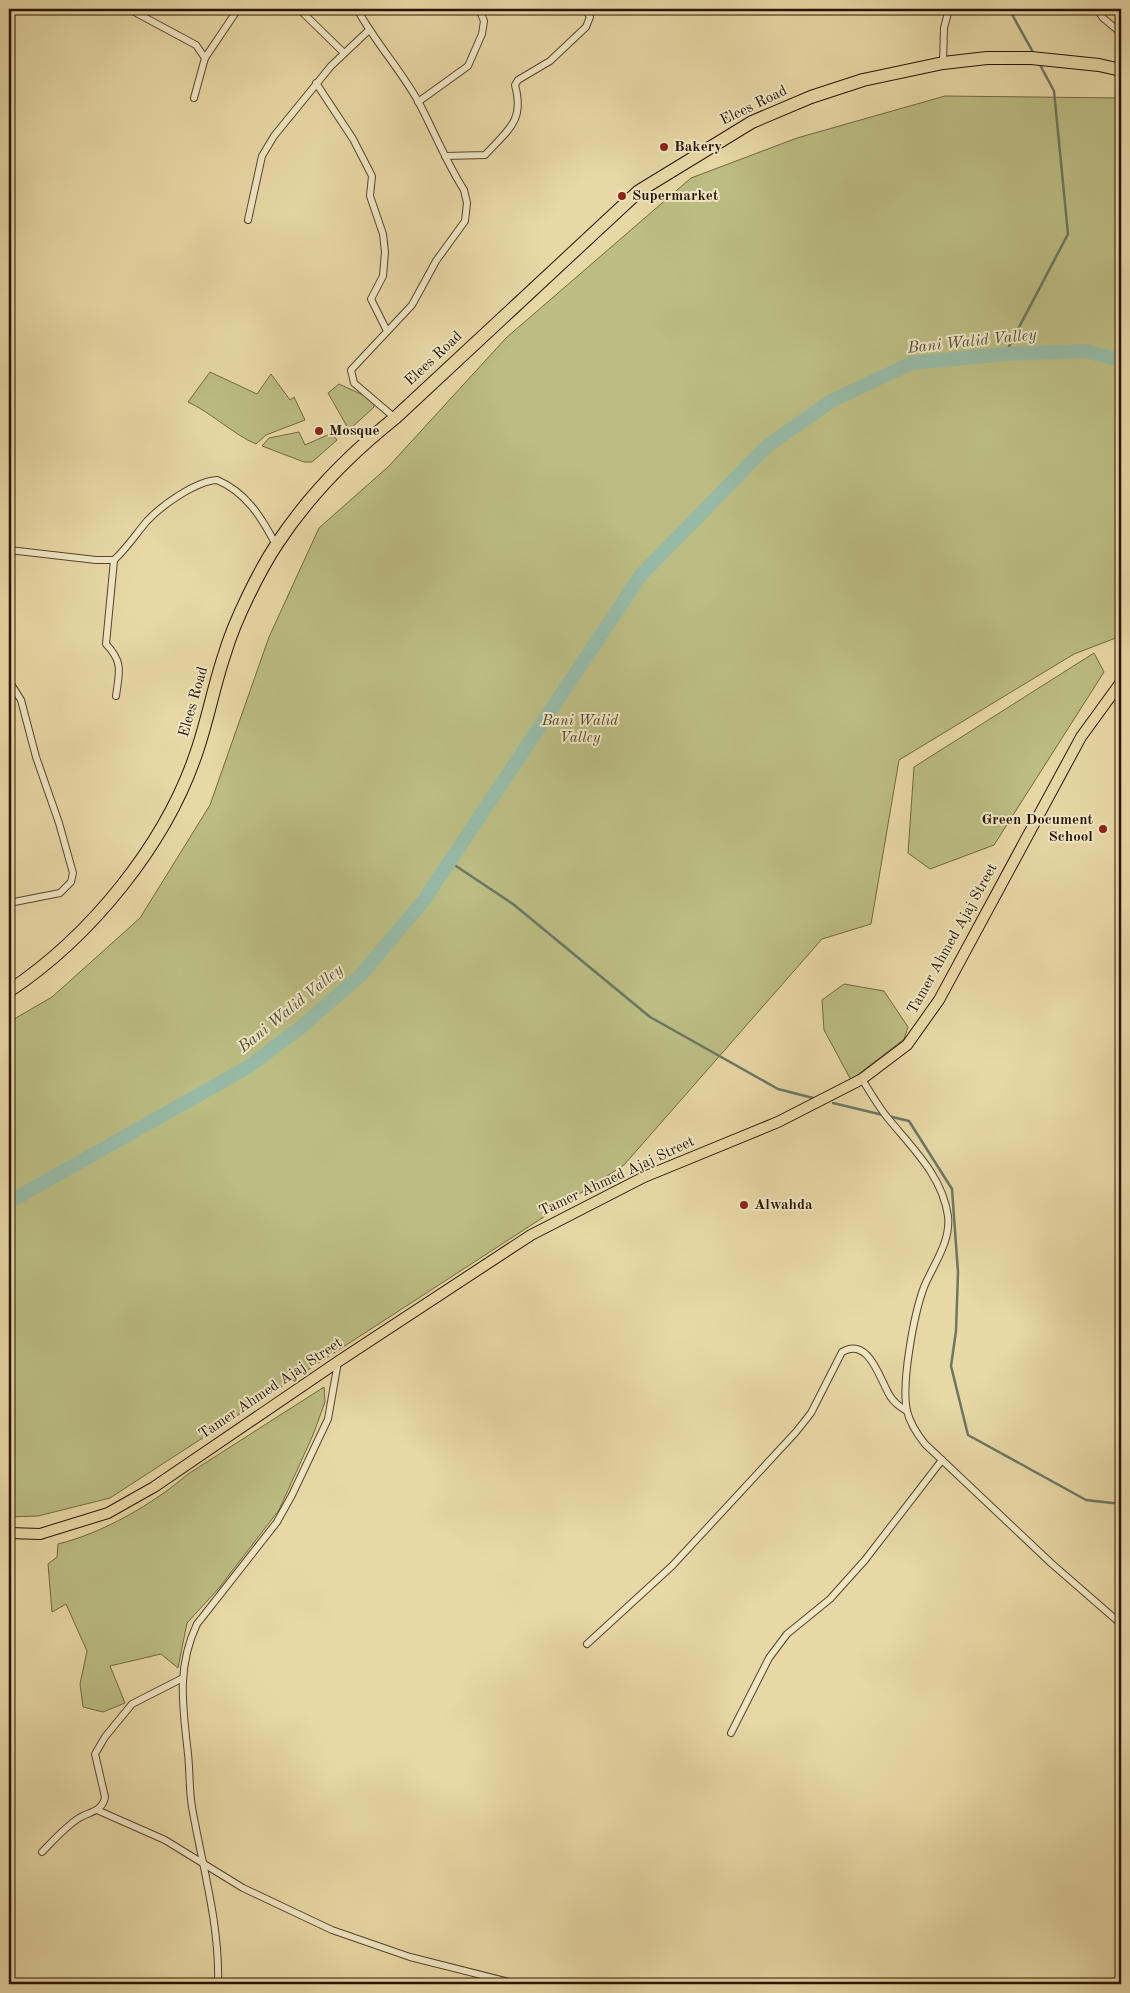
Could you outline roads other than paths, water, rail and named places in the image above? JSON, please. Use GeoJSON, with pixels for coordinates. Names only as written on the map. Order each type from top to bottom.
{"type":"FeatureCollection","features":[{"type":"Feature","properties":{"kind":"highway","name":"Elees Road"},"geometry":{"type":"LineString","coordinates":[[9,991],[27,979],[76,938],[102,911],[126,880],[165,820],[183,787],[196,754],[225,652],[243,609],[276,545],[304,506],[359,447],[395,418],[639,191],[752,122],[788,106],[863,80],[943,63],[987,58],[1037,58],[1099,65],[1121,70]]}},
{"type":"Feature","properties":{"kind":"main road","name":"Tamer Ahmed Ajaj Street"},"geometry":{"type":"LineString","coordinates":[[9,1533],[40,1534],[108,1513],[154,1487],[338,1361],[531,1235],[644,1177],[778,1122],[862,1079],[907,1045],[933,1011],[1077,745],[1102,706],[1121,682]]}},
{"type":"Feature","properties":{"kind":"street"},"geometry":{"type":"LineString","coordinates":[[129,9],[196,45],[205,58]]}},
{"type":"Feature","properties":{"kind":"street"},"geometry":{"type":"LineString","coordinates":[[194,98],[205,58],[238,9]]}},
{"type":"Feature","properties":{"kind":"street"},"geometry":{"type":"LineString","coordinates":[[299,9],[344,53]]}},
{"type":"Feature","properties":{"kind":"street"},"geometry":{"type":"LineString","coordinates":[[357,9],[369,30],[394,62],[418,102],[464,190],[467,202],[467,213],[451,242],[436,261],[412,305],[354,365],[351,375],[354,383],[395,418]]}},
{"type":"Feature","properties":{"kind":"street"},"geometry":{"type":"LineString","coordinates":[[418,102],[468,66],[482,34],[484,21],[479,9]]}},
{"type":"Feature","properties":{"kind":"street"},"geometry":{"type":"LineString","coordinates":[[445,156],[484,155],[490,149],[514,123],[520,107],[516,85],[518,80],[550,61],[586,27],[590,17],[585,9]]}},
{"type":"Feature","properties":{"kind":"street"},"geometry":{"type":"LineString","coordinates":[[943,63],[944,28],[949,9]]}},
{"type":"Feature","properties":{"kind":"street"},"geometry":{"type":"LineString","coordinates":[[1097,9],[1103,18],[1121,33]]}},
{"type":"Feature","properties":{"kind":"street"},"geometry":{"type":"LineString","coordinates":[[248,220],[262,156],[316,83],[369,30]]}},
{"type":"Feature","properties":{"kind":"street"},"geometry":{"type":"LineString","coordinates":[[316,83],[353,139],[372,176],[370,196],[383,234],[386,252],[383,276],[371,299],[387,331]]}},
{"type":"Feature","properties":{"kind":"street"},"geometry":{"type":"LineString","coordinates":[[9,551],[96,560],[114,560],[126,550],[148,520],[192,488],[212,480],[224,482],[261,516],[276,545]]}},
{"type":"Feature","properties":{"kind":"street"},"geometry":{"type":"LineString","coordinates":[[114,560],[106,644],[118,659],[120,667],[116,696]]}},
{"type":"Feature","properties":{"kind":"street"},"geometry":{"type":"LineString","coordinates":[[9,681],[21,700],[36,757],[59,823],[73,873],[71,882],[60,893],[9,903]]}},
{"type":"Feature","properties":{"kind":"street"},"geometry":{"type":"LineString","coordinates":[[862,1079],[886,1116],[927,1164],[940,1190],[948,1217],[945,1241],[920,1301],[906,1379],[907,1411],[919,1436],[942,1460],[1051,1562],[1121,1624]]}},
{"type":"Feature","properties":{"kind":"street"},"geometry":{"type":"LineString","coordinates":[[587,1644],[672,1566],[796,1432],[811,1413],[842,1352],[849,1348],[855,1348],[868,1356],[891,1398],[907,1411]]}},
{"type":"Feature","properties":{"kind":"street"},"geometry":{"type":"LineString","coordinates":[[218,1984],[212,1918],[192,1805],[181,1679],[189,1642],[196,1624],[277,1522],[292,1495],[328,1418],[338,1361]]}},
{"type":"Feature","properties":{"kind":"street"},"geometry":{"type":"LineString","coordinates":[[731,1733],[769,1658],[787,1634],[830,1599],[865,1560],[942,1460]]}},
{"type":"Feature","properties":{"kind":"street"},"geometry":{"type":"LineString","coordinates":[[42,1852],[79,1818],[97,1810],[104,1803],[105,1797],[95,1760],[97,1748],[132,1704],[181,1679]]}},
{"type":"Feature","properties":{"kind":"street"},"geometry":{"type":"LineString","coordinates":[[97,1810],[166,1840],[243,1888],[352,1939],[410,1957],[517,1984]]}},
{"type":"Feature","properties":{"kind":"waterway"},"geometry":{"type":"LineString","coordinates":[[1009,9],[1034,54]]}},
{"type":"Feature","properties":{"kind":"waterway"},"geometry":{"type":"LineString","coordinates":[[1005,354],[1068,234],[1054,91],[1039,63]]}},
{"type":"Feature","properties":{"kind":"waterway","name":"Bani Walid Valley"},"geometry":{"type":"LineString","coordinates":[[9,1202],[248,1067],[301,1027],[361,975],[424,900],[641,575],[767,446],[833,400],[912,363],[1005,354],[1084,351],[1121,360]]}},
{"type":"Feature","properties":{"kind":"waterway"},"geometry":{"type":"LineString","coordinates":[[450,862],[513,904],[650,1017],[778,1089],[813,1098]]}},
{"type":"Feature","properties":{"kind":"waterway"},"geometry":{"type":"LineString","coordinates":[[833,1103],[883,1115]]}},
{"type":"Feature","properties":{"kind":"waterway"},"geometry":{"type":"LineString","coordinates":[[888,1116],[909,1121],[952,1189],[958,1272],[956,1331],[951,1366],[968,1435],[1086,1500],[1121,1504]]}},
{"type":"Feature","properties":{"kind":"place","name":"Bakery"},"geometry":{"type":"Point","coordinates":[664,147]}},
{"type":"Feature","properties":{"kind":"place","name":"Supermarket"},"geometry":{"type":"Point","coordinates":[622,196]}},
{"type":"Feature","properties":{"kind":"place","name":"Mosque"},"geometry":{"type":"Point","coordinates":[319,431]}},
{"type":"Feature","properties":{"kind":"place","name":"Green Document School"},"geometry":{"type":"Point","coordinates":[1103,829]}},
{"type":"Feature","properties":{"kind":"place","name":"Alwahda"},"geometry":{"type":"Point","coordinates":[744,1205]}}]}
